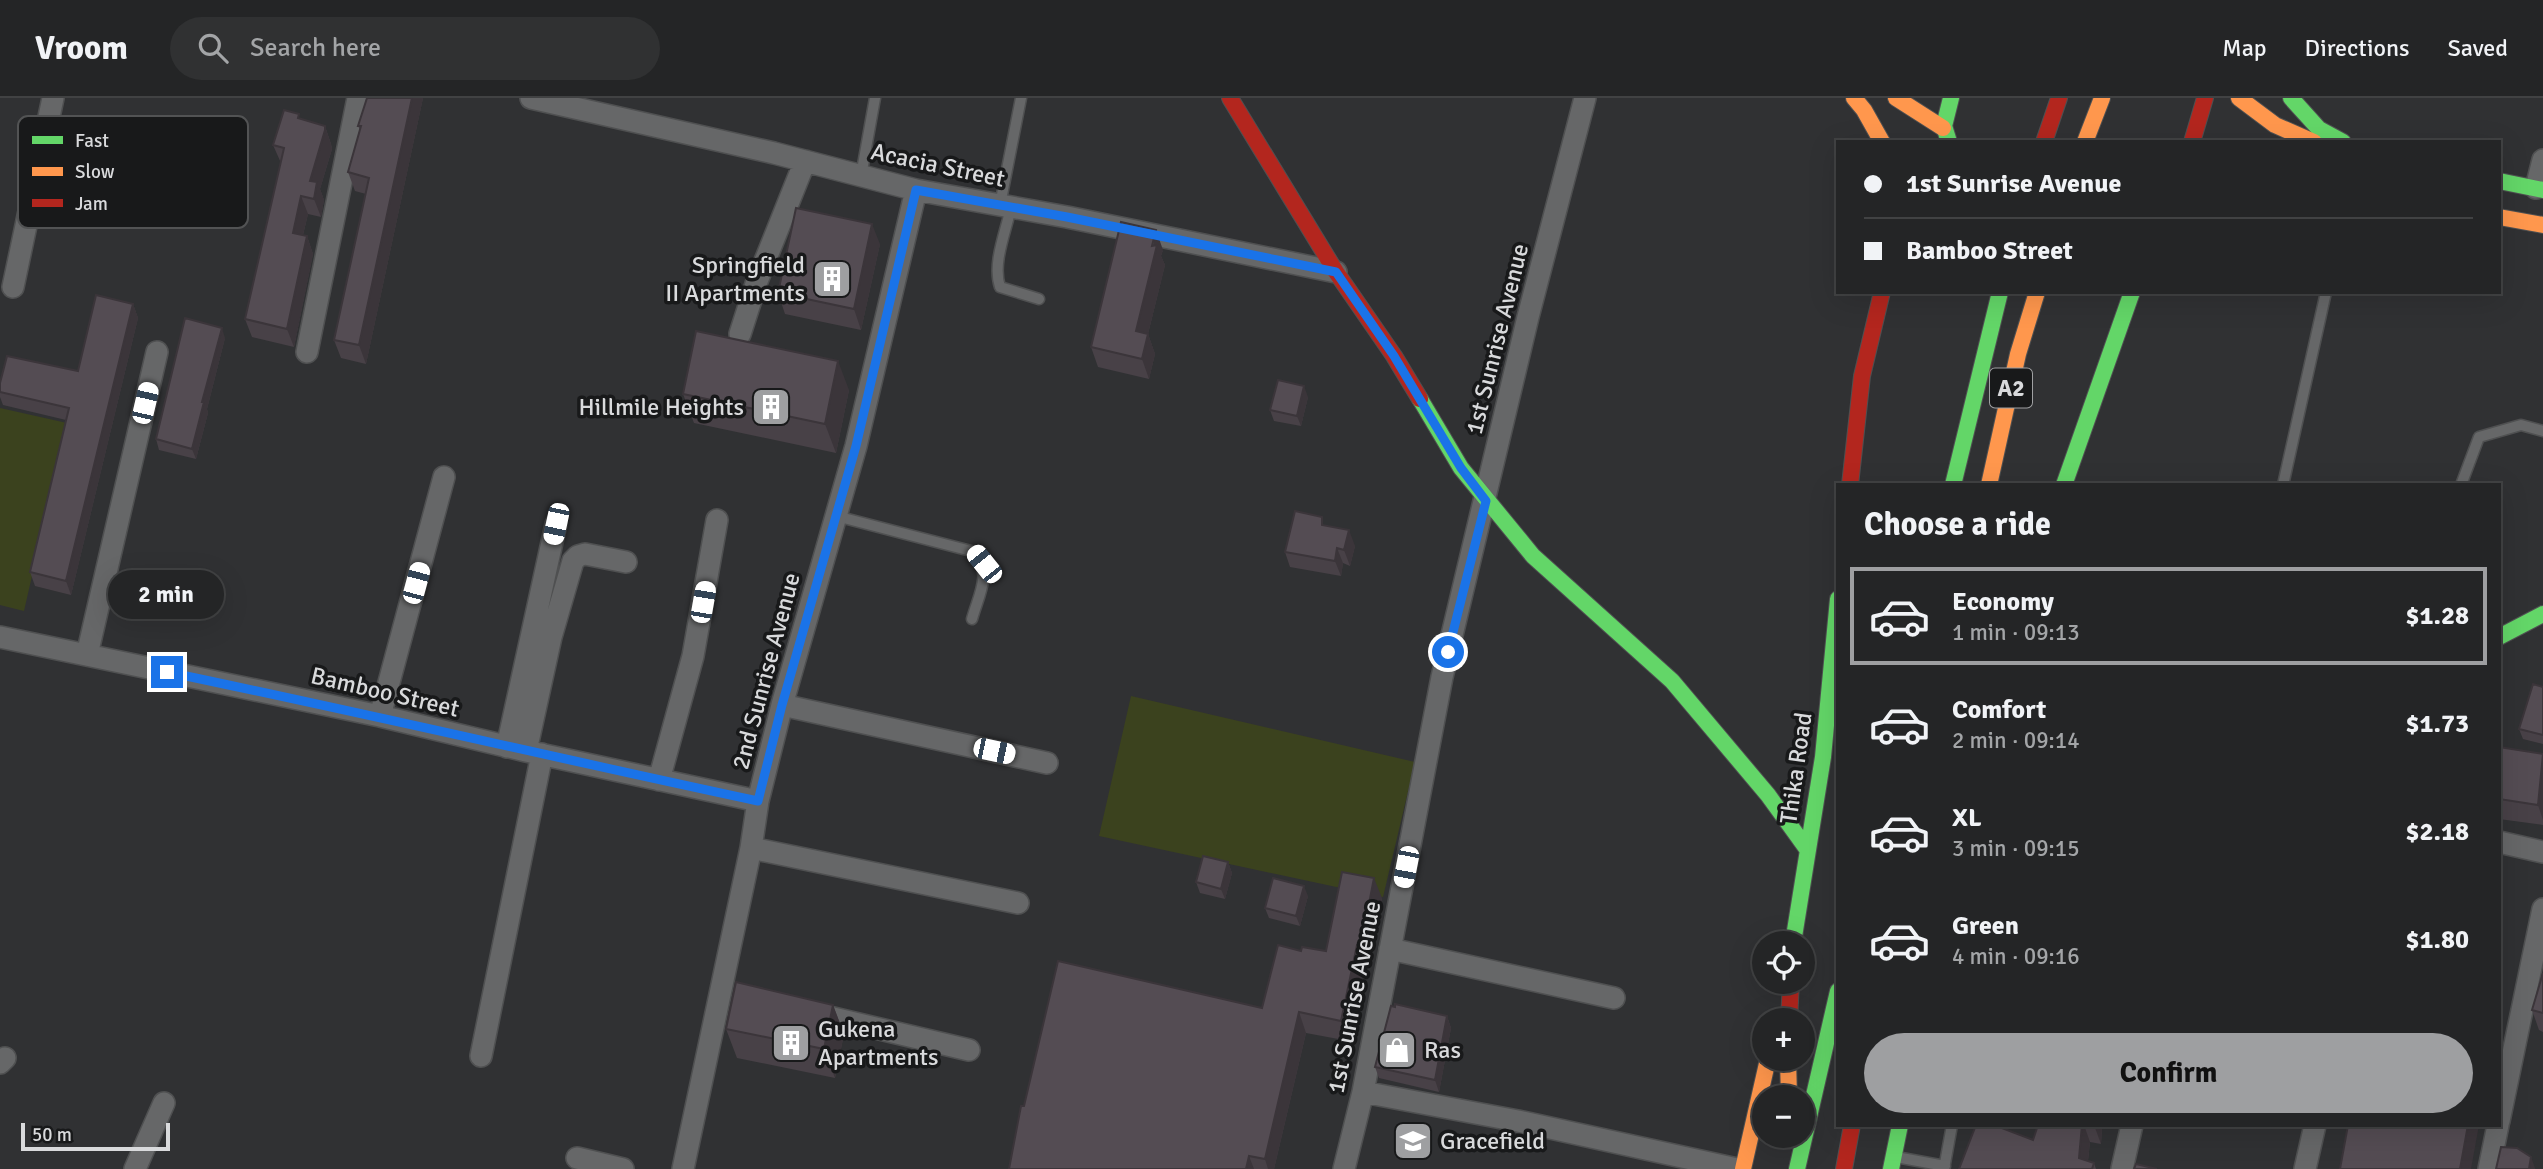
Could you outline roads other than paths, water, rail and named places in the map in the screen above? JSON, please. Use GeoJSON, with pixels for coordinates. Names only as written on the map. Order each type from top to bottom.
{"type":"FeatureCollection","features":[{"type":"Feature","properties":{"kind":"main road"},"geometry":{"type":"LineString","coordinates":[[1230,98],[1336,272],[1394,356],[1461,468],[1486,501],[1533,556],[1672,681],[1768,795],[1807,849]]}},
{"type":"Feature","properties":{"kind":"main road"},"geometry":{"type":"LineString","coordinates":[[1854,98],[1881,140]]}},
{"type":"Feature","properties":{"kind":"main road"},"geometry":{"type":"LineString","coordinates":[[1896,98],[1946,135],[1951,98]]}},
{"type":"Feature","properties":{"kind":"main road"},"geometry":{"type":"LineString","coordinates":[[2045,140],[2059,98]]}},
{"type":"Feature","properties":{"kind":"main road"},"geometry":{"type":"LineString","coordinates":[[2086,140],[2102,98]]}},
{"type":"Feature","properties":{"kind":"main road"},"geometry":{"type":"LineString","coordinates":[[2193,140],[2205,98]]}},
{"type":"Feature","properties":{"kind":"main road"},"geometry":{"type":"LineString","coordinates":[[2239,98],[2275,125],[2309,140]]}},
{"type":"Feature","properties":{"kind":"main road"},"geometry":{"type":"LineString","coordinates":[[2291,98],[2319,129],[2339,140]]}},
{"type":"Feature","properties":{"kind":"main road"},"geometry":{"type":"LineString","coordinates":[[2501,181],[2539,189]]}},
{"type":"Feature","properties":{"kind":"main road"},"geometry":{"type":"LineString","coordinates":[[2501,217],[2543,225]]}},
{"type":"Feature","properties":{"kind":"main road"},"geometry":{"type":"LineString","coordinates":[[1850,483],[1863,376],[1882,294]]}},
{"type":"Feature","properties":{"kind":"main road","name":"A2"},"geometry":{"type":"LineString","coordinates":[[1952,483],[2000,294]]}},
{"type":"Feature","properties":{"kind":"main road","name":"A2"},"geometry":{"type":"LineString","coordinates":[[1989,483],[2018,354],[2036,294]]}},
{"type":"Feature","properties":{"kind":"main road"},"geometry":{"type":"LineString","coordinates":[[2065,483],[2131,294]]}},
{"type":"Feature","properties":{"kind":"main road"},"geometry":{"type":"LineString","coordinates":[[2501,636],[2543,614]]}},
{"type":"Feature","properties":{"kind":"main road","name":"Thika Road"},"geometry":{"type":"LineString","coordinates":[[1795,931],[1823,757],[1836,620]]}},
{"type":"Feature","properties":{"kind":"main road"},"geometry":{"type":"LineString","coordinates":[[1797,1169],[1836,999]]}},
{"type":"Feature","properties":{"kind":"main road"},"geometry":{"type":"LineString","coordinates":[[1744,1169],[1765,1071]]}},
{"type":"Feature","properties":{"kind":"main road"},"geometry":{"type":"LineString","coordinates":[[1845,1163],[1852,1127]]}},
{"type":"Feature","properties":{"kind":"main road"},"geometry":{"type":"LineString","coordinates":[[1845,1163],[1863,1127]]}},
{"type":"Feature","properties":{"kind":"main road"},"geometry":{"type":"LineString","coordinates":[[1892,1163],[1900,1127]]}},
{"type":"Feature","properties":{"kind":"main road"},"geometry":{"type":"LineString","coordinates":[[1789,1148],[1789,1169]]}},
{"type":"Feature","properties":{"kind":"street"},"geometry":{"type":"LineString","coordinates":[[49,116],[53,98]]}},
{"type":"Feature","properties":{"kind":"street"},"geometry":{"type":"LineString","coordinates":[[307,352],[358,98]]}},
{"type":"Feature","properties":{"kind":"street","name":"Acacia Street"},"geometry":{"type":"LineString","coordinates":[[531,98],[805,161],[916,190],[1336,272]]}},
{"type":"Feature","properties":{"kind":"street","name":"1st Sunrise Avenue"},"geometry":{"type":"LineString","coordinates":[[1344,1169],[1363,1093],[1442,677],[1528,317],[1585,98]]}},
{"type":"Feature","properties":{"kind":"street"},"geometry":{"type":"LineString","coordinates":[[2539,189],[2543,160]]}},
{"type":"Feature","properties":{"kind":"street"},"geometry":{"type":"LineString","coordinates":[[740,334],[757,281],[805,161]]}},
{"type":"Feature","properties":{"kind":"street","name":"2nd Sunrise Avenue"},"geometry":{"type":"LineString","coordinates":[[683,1169],[728,994],[758,801],[782,705],[856,446],[916,190]]}},
{"type":"Feature","properties":{"kind":"street"},"geometry":{"type":"LineString","coordinates":[[13,287],[25,228]]}},
{"type":"Feature","properties":{"kind":"street"},"geometry":{"type":"LineString","coordinates":[[87,655],[157,352]]}},
{"type":"Feature","properties":{"kind":"street"},"geometry":{"type":"LineString","coordinates":[[380,716],[444,477]]}},
{"type":"Feature","properties":{"kind":"street"},"geometry":{"type":"LineString","coordinates":[[659,780],[693,656],[717,520]]}},
{"type":"Feature","properties":{"kind":"street"},"geometry":{"type":"LineString","coordinates":[[481,1056],[556,524]]}},
{"type":"Feature","properties":{"kind":"street"},"geometry":{"type":"LineString","coordinates":[[525,751],[551,637],[573,561],[584,554],[626,562]]}},
{"type":"Feature","properties":{"kind":"street","name":"Bamboo Street"},"geometry":{"type":"LineString","coordinates":[[0,637],[380,716],[525,751],[758,801]]}},
{"type":"Feature","properties":{"kind":"street"},"geometry":{"type":"LineString","coordinates":[[782,705],[1047,763]]}},
{"type":"Feature","properties":{"kind":"street"},"geometry":{"type":"LineString","coordinates":[[2501,842],[2543,852]]}},
{"type":"Feature","properties":{"kind":"street"},"geometry":{"type":"LineString","coordinates":[[751,848],[1018,904]]}},
{"type":"Feature","properties":{"kind":"street"},"geometry":{"type":"LineString","coordinates":[[2501,1113],[2543,909]]}},
{"type":"Feature","properties":{"kind":"street"},"geometry":{"type":"LineString","coordinates":[[1390,948],[1614,998]]}},
{"type":"Feature","properties":{"kind":"street"},"geometry":{"type":"LineString","coordinates":[[787,1007],[969,1049]]}},
{"type":"Feature","properties":{"kind":"street"},"geometry":{"type":"LineString","coordinates":[[1363,1093],[1518,1121],[1737,1169]]}},
{"type":"Feature","properties":{"kind":"street"},"geometry":{"type":"LineString","coordinates":[[135,1169],[164,1102]]}},
{"type":"Feature","properties":{"kind":"street"},"geometry":{"type":"LineString","coordinates":[[2122,1169],[2132,1127]]}},
{"type":"Feature","properties":{"kind":"street"},"geometry":{"type":"LineString","coordinates":[[2305,1169],[2315,1127]]}},
{"type":"Feature","properties":{"kind":"street"},"geometry":{"type":"LineString","coordinates":[[2489,1169],[2498,1127]]}},
{"type":"Feature","properties":{"kind":"street"},"geometry":{"type":"LineString","coordinates":[[577,1158],[623,1169]]}},
{"type":"Feature","properties":{"kind":"lane"},"geometry":{"type":"LineString","coordinates":[[861,176],[875,98]]}},
{"type":"Feature","properties":{"kind":"lane"},"geometry":{"type":"LineString","coordinates":[[1021,98],[997,278],[1000,287],[1039,299]]}},
{"type":"Feature","properties":{"kind":"lane"},"geometry":{"type":"LineString","coordinates":[[2283,483],[2326,294]]}},
{"type":"Feature","properties":{"kind":"lane"},"geometry":{"type":"LineString","coordinates":[[2462,483],[2479,437],[2521,425],[2543,431]]}},
{"type":"Feature","properties":{"kind":"lane"},"geometry":{"type":"LineString","coordinates":[[836,516],[975,552],[984,564],[984,578],[972,618]]}},
{"type":"Feature","properties":{"kind":"lane"},"geometry":{"type":"LineString","coordinates":[[1892,1163],[1945,1167],[1952,1127]]}},
{"type":"Feature","properties":{"kind":"place","name":"Springfield II Apartments"},"geometry":{"type":"Point","coordinates":[832,279]}},
{"type":"Feature","properties":{"kind":"place","name":"Hillmile Heights"},"geometry":{"type":"Point","coordinates":[771,407]}},
{"type":"Feature","properties":{"kind":"place","name":"Gukena Apartments"},"geometry":{"type":"Point","coordinates":[791,1043]}},
{"type":"Feature","properties":{"kind":"place","name":"Ras"},"geometry":{"type":"Point","coordinates":[1397,1050]}},
{"type":"Feature","properties":{"kind":"place","name":"Gracefield"},"geometry":{"type":"Point","coordinates":[1413,1141]}}]}
